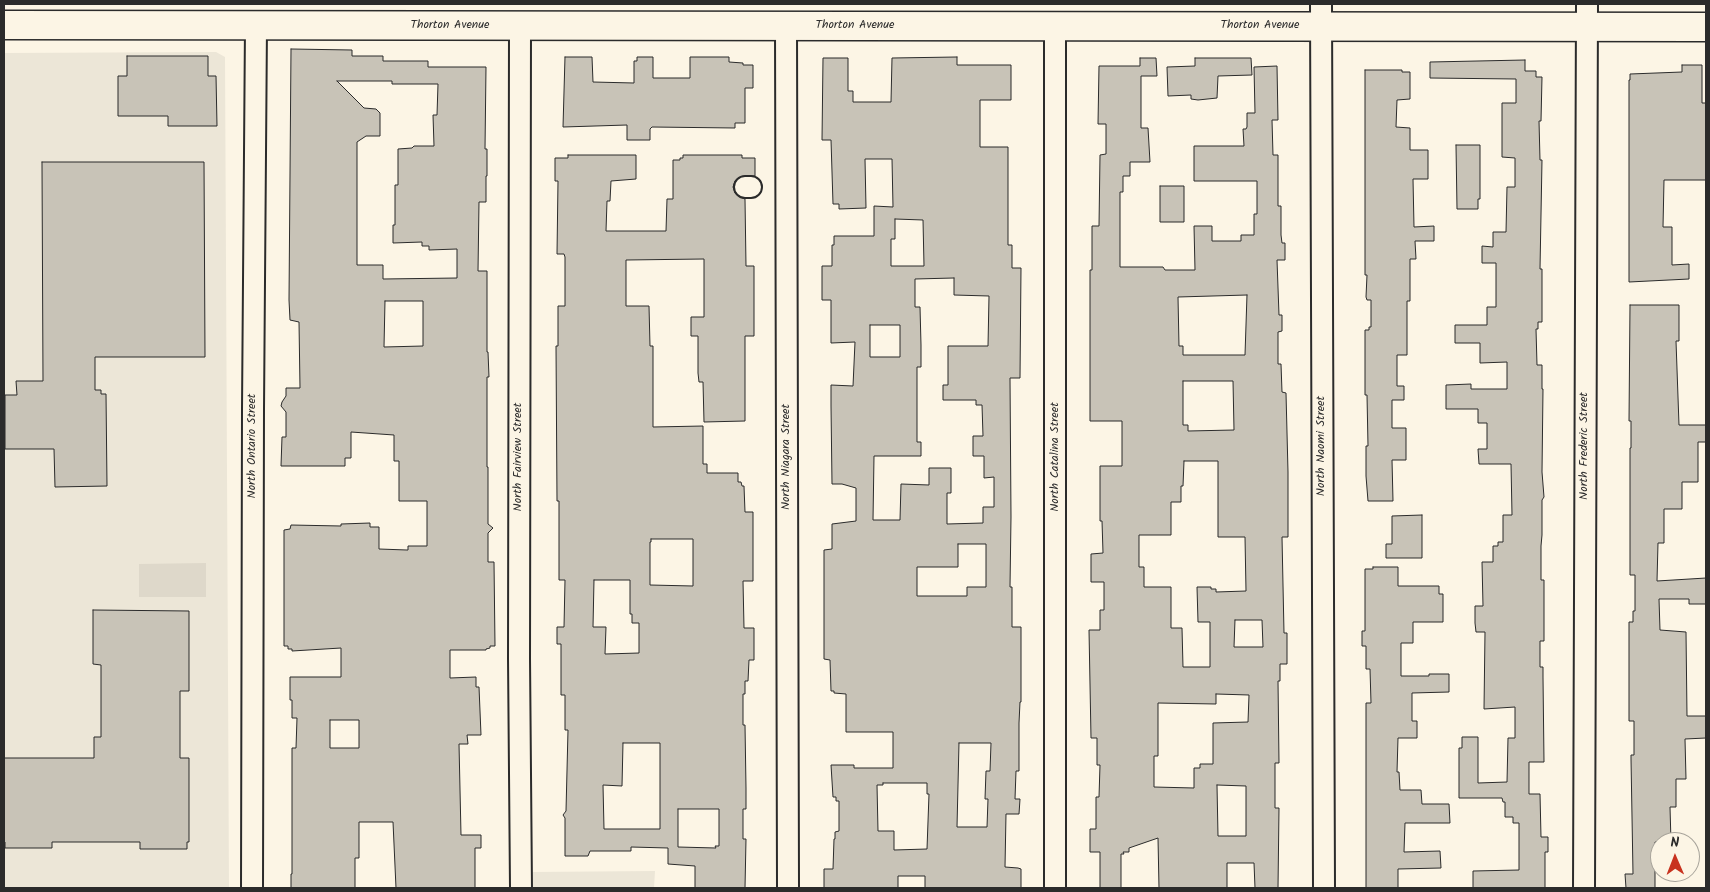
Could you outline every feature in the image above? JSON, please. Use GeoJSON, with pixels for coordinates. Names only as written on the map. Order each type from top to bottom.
{"type":"FeatureCollection","features":[{"type":"Feature","properties":{"kind":"street","name":"Thorton Avenue"},"geometry":{"type":"LineString","coordinates":[[4,25],[256,14],[520,26],[1055,26],[1321,15],[1587,15],[1706,27]]}},
{"type":"Feature","properties":{"kind":"street","name":"North Ontario Street"},"geometry":{"type":"LineString","coordinates":[[252,888],[256,14]]}},
{"type":"Feature","properties":{"kind":"street","name":"North Naomi Street"},"geometry":{"type":"LineString","coordinates":[[1321,15],[1324,888]]}},
{"type":"Feature","properties":{"kind":"street","name":"North Frederic Street"},"geometry":{"type":"LineString","coordinates":[[1584,888],[1587,15]]}},
{"type":"Feature","properties":{"kind":"street","name":"North Fairview Street"},"geometry":{"type":"LineString","coordinates":[[520,26],[519,658],[521,888]]}},
{"type":"Feature","properties":{"kind":"street","name":"North Niagara Street"},"geometry":{"type":"LineString","coordinates":[[786,26],[788,888]]}},
{"type":"Feature","properties":{"kind":"street","name":"North Catalina Street"},"geometry":{"type":"LineString","coordinates":[[1055,26],[1055,888]]}},
{"type":"Feature","properties":{"kind":"shaded area"},"geometry":{"type":"Polygon","coordinates":[[[216,52],[225,57],[229,888],[4,888],[4,53],[216,52]]]}},
{"type":"Feature","properties":{"kind":"shaded area"},"geometry":{"type":"Polygon","coordinates":[[[206,563],[206,597],[139,597],[139,564],[206,563]]]}},
{"type":"Feature","properties":{"kind":"shaded area"},"geometry":{"type":"Polygon","coordinates":[[[655,871],[654,888],[533,888],[533,872],[655,871]]]}},
{"type":"Feature","properties":{"kind":"building"},"geometry":{"type":"Polygon","coordinates":[[[291,49],[352,50],[352,56],[383,56],[383,61],[428,61],[428,67],[486,67],[486,202],[479,202],[478,271],[487,271],[487,352],[489,377],[487,377],[488,524],[493,528],[488,533],[488,562],[494,562],[495,646],[490,646],[486,650],[450,650],[450,678],[476,677],[476,687],[479,687],[481,735],[467,735],[468,744],[459,744],[461,835],[481,835],[481,848],[475,848],[475,888],[396,888],[393,822],[359,822],[359,858],[355,858],[355,888],[291,888],[292,748],[296,748],[297,718],[292,718],[290,677],[341,677],[341,648],[292,651],[292,649],[288,649],[288,646],[284,646],[284,530],[290,529],[291,525],[341,526],[341,524],[370,523],[370,527],[379,527],[379,549],[408,550],[408,546],[427,546],[427,501],[399,501],[399,461],[394,461],[394,435],[351,432],[351,458],[345,458],[345,466],[281,466],[282,437],[286,437],[286,412],[281,406],[286,396],[286,388],[300,388],[299,322],[290,320],[291,49]],[[337,81],[364,108],[376,109],[380,113],[380,136],[366,136],[357,142],[357,265],[383,265],[383,279],[457,278],[457,249],[429,250],[429,246],[422,246],[422,242],[393,243],[395,185],[398,185],[398,149],[412,148],[414,146],[434,146],[433,115],[437,115],[438,84],[392,84],[392,81],[337,81]],[[385,301],[384,347],[423,346],[423,301],[385,301]],[[330,720],[330,748],[359,748],[359,720],[330,720]]]}},
{"type":"Feature","properties":{"kind":"building"},"geometry":{"type":"Polygon","coordinates":[[[127,56],[208,56],[208,76],[216,76],[217,126],[168,126],[168,116],[118,116],[118,76],[127,76],[127,56]]]}},
{"type":"Feature","properties":{"kind":"building"},"geometry":{"type":"Polygon","coordinates":[[[565,57],[592,57],[593,82],[634,83],[634,61],[637,61],[637,57],[653,57],[653,78],[690,78],[690,57],[729,57],[729,62],[753,65],[753,88],[745,88],[745,123],[735,123],[735,128],[652,127],[650,129],[650,140],[627,140],[627,125],[563,127],[565,57]]]}},
{"type":"Feature","properties":{"kind":"building"},"geometry":{"type":"Polygon","coordinates":[[[957,57],[957,65],[1011,65],[1011,100],[980,100],[980,147],[1008,147],[1008,245],[1012,245],[1012,268],[1021,268],[1020,378],[1010,378],[1010,587],[1012,587],[1012,627],[1021,627],[1019,771],[1016,771],[1015,799],[1020,799],[1019,814],[1006,814],[1005,867],[1021,869],[1021,888],[925,888],[925,876],[898,876],[898,888],[824,888],[824,869],[833,869],[835,832],[839,831],[839,801],[836,801],[836,797],[833,797],[831,765],[854,765],[854,768],[893,768],[893,732],[846,732],[846,694],[831,691],[830,660],[824,659],[824,550],[832,549],[832,524],[856,521],[856,488],[842,484],[832,484],[831,385],[853,386],[855,342],[831,343],[831,300],[822,300],[822,266],[832,266],[834,236],[874,236],[874,206],[893,207],[892,159],[865,159],[866,208],[839,209],[839,204],[833,204],[831,140],[822,140],[823,58],[848,58],[848,91],[853,91],[853,102],[891,102],[892,58],[957,57]],[[895,219],[895,239],[891,239],[891,266],[924,266],[923,220],[895,219]],[[954,278],[915,279],[915,307],[920,307],[921,367],[917,367],[917,442],[921,442],[921,456],[874,456],[873,520],[900,520],[901,484],[929,485],[929,468],[951,468],[951,493],[947,493],[947,524],[983,523],[983,507],[994,507],[994,477],[984,478],[984,456],[973,456],[973,436],[983,436],[982,405],[976,405],[976,400],[943,400],[943,385],[948,385],[948,346],[988,346],[989,296],[954,295],[954,278]],[[870,325],[870,357],[900,357],[900,325],[870,325]],[[958,544],[958,567],[917,567],[917,596],[967,596],[967,587],[986,587],[986,544],[958,544]],[[959,743],[957,827],[987,827],[986,771],[990,771],[991,743],[959,743]],[[883,783],[883,785],[877,785],[878,831],[894,831],[894,850],[927,849],[929,794],[927,794],[927,783],[883,783]]]}},
{"type":"Feature","properties":{"kind":"building"},"geometry":{"type":"Polygon","coordinates":[[[1140,58],[1156,58],[1157,76],[1141,76],[1141,128],[1148,128],[1150,162],[1130,162],[1130,176],[1123,176],[1123,192],[1120,192],[1120,267],[1163,267],[1165,270],[1195,270],[1194,226],[1212,226],[1212,241],[1241,241],[1241,235],[1254,235],[1254,214],[1257,214],[1257,181],[1194,181],[1194,146],[1244,146],[1243,129],[1247,127],[1247,113],[1255,113],[1254,67],[1277,66],[1278,120],[1272,120],[1273,155],[1278,155],[1278,206],[1281,206],[1282,243],[1285,243],[1285,260],[1277,260],[1279,315],[1282,315],[1282,331],[1278,332],[1278,364],[1281,364],[1282,392],[1286,393],[1288,472],[1288,537],[1282,537],[1284,633],[1287,633],[1287,664],[1280,664],[1280,681],[1278,681],[1279,763],[1275,763],[1275,808],[1279,808],[1278,888],[1255,888],[1254,863],[1227,863],[1227,888],[1159,888],[1158,838],[1129,848],[1129,852],[1121,854],[1121,888],[1100,888],[1100,852],[1090,852],[1090,829],[1096,829],[1096,797],[1099,797],[1100,765],[1097,765],[1097,738],[1091,738],[1089,630],[1100,630],[1100,610],[1104,610],[1104,582],[1091,582],[1091,554],[1103,553],[1102,521],[1100,521],[1100,466],[1122,466],[1122,421],[1090,421],[1090,270],[1092,270],[1092,226],[1099,226],[1100,155],[1106,154],[1106,124],[1098,124],[1099,66],[1140,66],[1140,58]],[[1247,295],[1178,297],[1179,346],[1183,346],[1183,355],[1245,355],[1247,295]],[[1183,381],[1183,425],[1188,425],[1188,431],[1234,430],[1233,381],[1183,381]],[[1184,461],[1183,486],[1181,486],[1181,502],[1171,502],[1171,535],[1139,535],[1139,567],[1144,567],[1144,587],[1171,587],[1171,628],[1182,628],[1183,667],[1210,667],[1210,622],[1198,622],[1197,587],[1211,587],[1211,589],[1216,589],[1216,592],[1246,591],[1245,537],[1218,537],[1218,461],[1184,461]],[[1235,620],[1234,647],[1263,647],[1262,620],[1235,620]],[[1216,694],[1216,704],[1158,703],[1158,756],[1154,756],[1154,787],[1194,788],[1194,768],[1200,768],[1200,764],[1213,764],[1213,723],[1248,722],[1249,695],[1216,694]],[[1217,785],[1218,836],[1246,836],[1246,786],[1217,785]]]}},
{"type":"Feature","properties":{"kind":"building"},"geometry":{"type":"Polygon","coordinates":[[[1195,58],[1251,58],[1252,75],[1218,76],[1217,98],[1198,100],[1191,99],[1191,95],[1168,96],[1167,67],[1195,66],[1195,58]]]}},
{"type":"Feature","properties":{"kind":"building"},"geometry":{"type":"Polygon","coordinates":[[[1525,60],[1525,71],[1536,71],[1536,77],[1542,77],[1541,121],[1539,121],[1540,160],[1542,160],[1540,269],[1542,269],[1542,322],[1538,322],[1538,329],[1536,329],[1537,365],[1542,365],[1543,389],[1542,472],[1544,497],[1542,500],[1541,580],[1544,580],[1544,641],[1540,641],[1540,667],[1543,667],[1544,762],[1529,762],[1529,794],[1540,794],[1541,837],[1548,837],[1548,852],[1545,852],[1545,888],[1473,888],[1473,871],[1519,870],[1519,823],[1513,823],[1513,817],[1505,817],[1505,802],[1503,802],[1502,798],[1459,798],[1459,748],[1462,748],[1462,737],[1478,737],[1478,783],[1507,782],[1508,738],[1515,738],[1515,707],[1484,709],[1485,632],[1476,632],[1475,623],[1475,606],[1483,606],[1482,562],[1493,562],[1493,546],[1498,546],[1498,542],[1503,542],[1503,515],[1512,515],[1511,464],[1479,464],[1478,449],[1487,449],[1487,423],[1478,423],[1478,409],[1446,409],[1446,385],[1471,384],[1471,389],[1507,389],[1507,362],[1480,363],[1480,343],[1455,343],[1455,325],[1487,325],[1487,307],[1496,307],[1496,263],[1482,263],[1482,246],[1493,247],[1493,232],[1506,232],[1507,187],[1515,187],[1515,158],[1502,157],[1502,103],[1516,103],[1516,79],[1430,78],[1430,62],[1525,60]]]}},
{"type":"Feature","properties":{"kind":"building"},"geometry":{"type":"Polygon","coordinates":[[[1682,65],[1702,65],[1702,103],[1706,103],[1706,180],[1664,180],[1663,227],[1672,227],[1672,265],[1689,264],[1689,279],[1629,282],[1630,74],[1682,72],[1682,65]]]}},
{"type":"Feature","properties":{"kind":"building"},"geometry":{"type":"Polygon","coordinates":[[[1365,70],[1402,70],[1402,72],[1410,72],[1410,99],[1397,100],[1396,127],[1410,128],[1410,150],[1428,150],[1428,179],[1413,179],[1414,227],[1434,226],[1434,241],[1415,241],[1416,259],[1410,259],[1410,301],[1407,301],[1407,355],[1397,355],[1397,386],[1404,386],[1404,400],[1392,400],[1392,428],[1406,428],[1406,460],[1392,460],[1393,501],[1368,501],[1366,476],[1366,446],[1368,446],[1367,395],[1365,395],[1365,330],[1369,330],[1369,327],[1371,327],[1371,300],[1367,300],[1366,297],[1367,275],[1365,275],[1365,70]]]}},
{"type":"Feature","properties":{"kind":"building"},"geometry":{"type":"Polygon","coordinates":[[[1456,145],[1480,145],[1480,199],[1478,199],[1478,209],[1457,209],[1456,145]]]}},
{"type":"Feature","properties":{"kind":"building"},"geometry":{"type":"Polygon","coordinates":[[[568,155],[636,155],[636,179],[611,181],[610,201],[607,201],[606,231],[666,231],[667,199],[673,199],[673,160],[680,160],[680,158],[683,158],[683,155],[742,155],[742,158],[755,158],[755,176],[740,177],[735,181],[733,187],[735,193],[745,199],[746,266],[754,266],[754,336],[745,336],[745,421],[704,422],[703,382],[699,382],[698,373],[698,336],[691,336],[691,317],[704,317],[704,259],[626,260],[626,306],[649,306],[650,346],[653,346],[653,427],[703,426],[703,464],[707,464],[707,473],[738,473],[738,482],[741,482],[742,486],[744,486],[745,512],[753,512],[753,581],[743,581],[744,628],[754,628],[754,660],[749,660],[748,681],[745,681],[745,694],[743,694],[746,788],[746,809],[743,809],[743,839],[746,839],[745,888],[695,888],[695,866],[668,864],[668,848],[631,847],[631,851],[590,851],[588,856],[565,856],[565,818],[563,815],[566,811],[568,730],[565,730],[565,695],[561,695],[561,644],[557,644],[557,627],[564,627],[565,580],[559,580],[556,346],[558,346],[558,306],[565,306],[565,257],[564,254],[557,254],[558,181],[555,181],[555,158],[568,158],[568,155]],[[651,539],[650,585],[693,586],[693,539],[651,539]],[[594,580],[593,627],[606,627],[605,654],[639,653],[639,623],[632,623],[632,614],[630,614],[630,580],[594,580]],[[623,743],[622,786],[603,785],[604,829],[660,829],[660,743],[623,743]],[[678,809],[678,847],[716,848],[715,846],[719,846],[719,809],[678,809]]]}},
{"type":"Feature","properties":{"kind":"building"},"geometry":{"type":"Polygon","coordinates":[[[42,162],[204,162],[205,357],[95,357],[95,390],[101,390],[101,394],[106,394],[107,486],[55,487],[54,449],[5,449],[5,395],[17,395],[16,381],[43,381],[42,162]]]}},
{"type":"Feature","properties":{"kind":"building"},"geometry":{"type":"Polygon","coordinates":[[[1160,186],[1184,186],[1184,222],[1160,222],[1160,186]]]}},
{"type":"Feature","properties":{"kind":"building"},"geometry":{"type":"Polygon","coordinates":[[[1630,305],[1679,305],[1679,341],[1676,341],[1679,425],[1706,425],[1706,442],[1698,442],[1698,482],[1682,482],[1682,509],[1664,509],[1664,543],[1658,543],[1657,581],[1706,578],[1706,604],[1689,604],[1689,599],[1659,599],[1660,630],[1686,632],[1687,716],[1706,716],[1706,738],[1685,739],[1686,779],[1676,779],[1676,807],[1670,807],[1671,832],[1650,832],[1650,882],[1655,882],[1655,888],[1626,888],[1625,874],[1633,874],[1631,755],[1634,755],[1634,721],[1629,721],[1629,622],[1633,622],[1633,611],[1635,611],[1635,575],[1630,575],[1631,421],[1629,421],[1630,305]]]}},
{"type":"Feature","properties":{"kind":"building"},"geometry":{"type":"Polygon","coordinates":[[[1422,515],[1422,558],[1386,558],[1386,544],[1392,544],[1392,516],[1422,515]]]}},
{"type":"Feature","properties":{"kind":"building"},"geometry":{"type":"Polygon","coordinates":[[[1373,567],[1398,567],[1398,586],[1439,586],[1439,594],[1443,594],[1443,622],[1413,622],[1413,643],[1401,643],[1401,676],[1449,674],[1449,692],[1412,693],[1412,721],[1417,721],[1417,738],[1398,738],[1397,772],[1399,772],[1400,790],[1421,790],[1422,804],[1449,804],[1450,823],[1405,823],[1404,852],[1440,851],[1441,868],[1398,869],[1398,888],[1366,888],[1366,703],[1371,703],[1370,669],[1366,669],[1366,646],[1362,646],[1362,631],[1365,631],[1365,569],[1373,569],[1373,567]]]}},
{"type":"Feature","properties":{"kind":"building"},"geometry":{"type":"Polygon","coordinates":[[[93,610],[189,611],[189,691],[180,691],[180,758],[189,758],[189,842],[187,842],[187,849],[140,849],[140,842],[52,842],[52,848],[5,848],[4,758],[94,758],[94,737],[101,737],[101,665],[93,664],[93,610]]]}}]}
